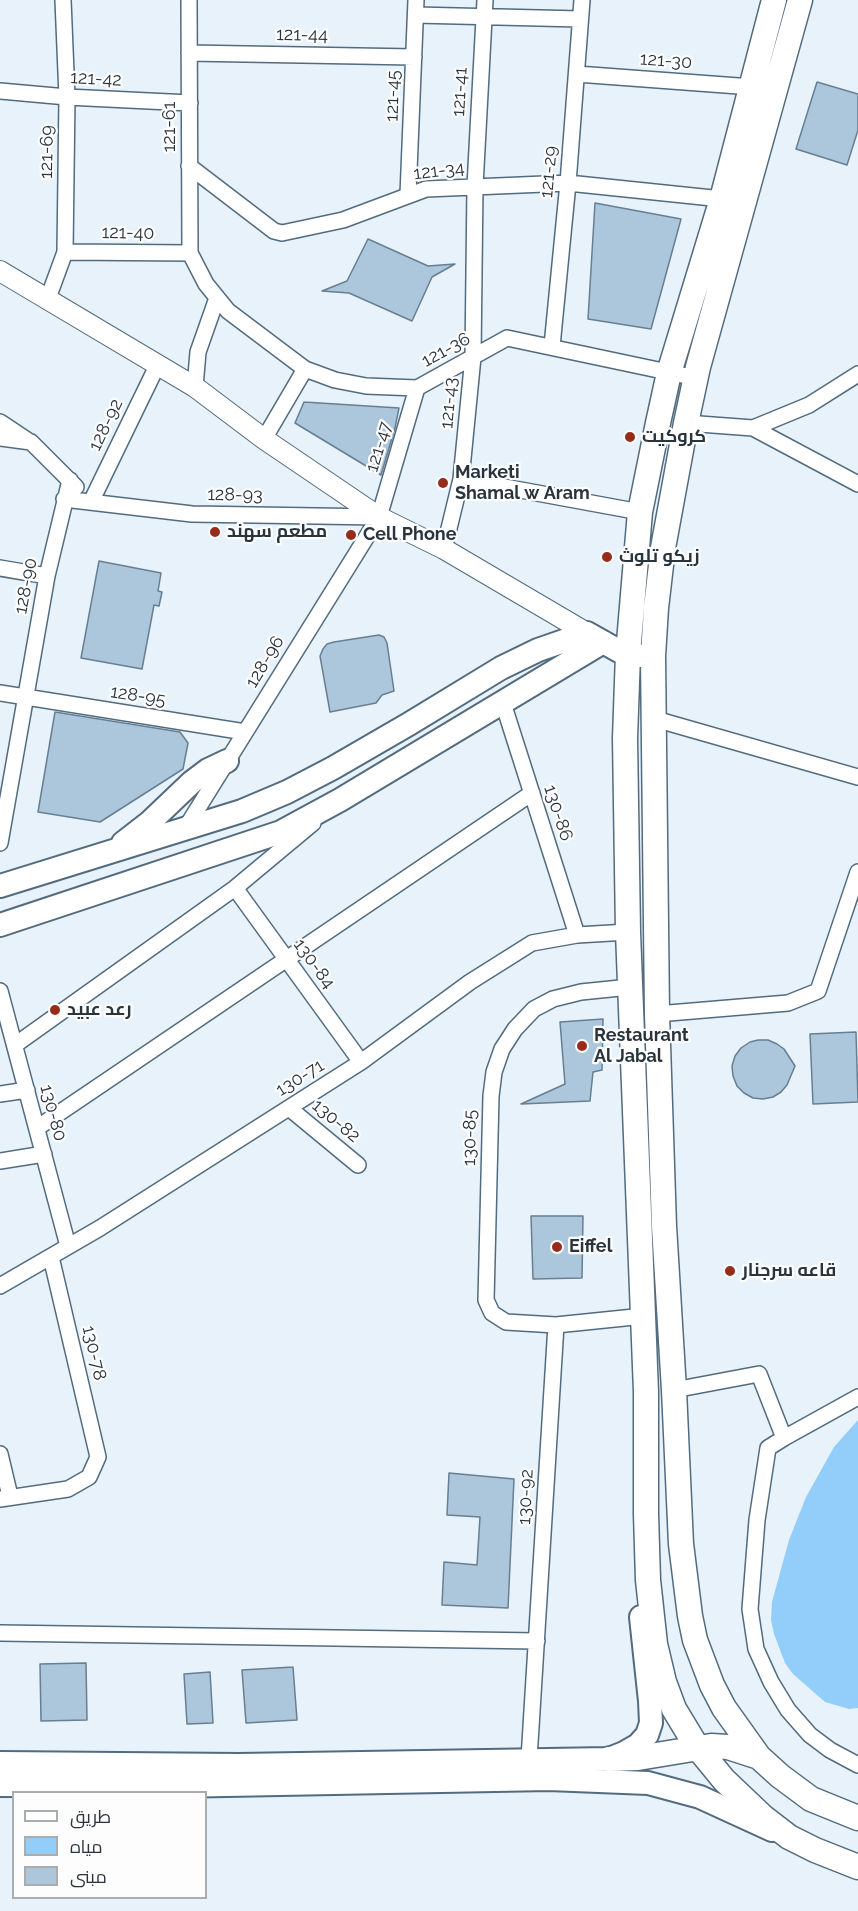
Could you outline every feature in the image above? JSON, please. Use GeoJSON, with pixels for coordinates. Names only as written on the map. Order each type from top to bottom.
{"type":"FeatureCollection","features":[{"type":"Feature","properties":{"kind":"main road"},"geometry":{"type":"LineString","coordinates":[[774,0],[722,199],[669,373],[640,512],[628,654],[625,738],[628,932],[644,1316],[648,1580],[655,1644],[669,1695],[697,1747],[731,1787],[763,1817],[789,1837]]}},
{"type":"Feature","properties":{"kind":"main road"},"geometry":{"type":"LineString","coordinates":[[800,0],[696,378],[663,548],[653,656],[657,1014],[664,1226],[681,1544],[695,1640],[712,1685],[724,1708],[759,1757],[811,1799],[858,1818]]}},
{"type":"Feature","properties":{"kind":"main road"},"geometry":{"type":"LineString","coordinates":[[0,886],[242,811],[287,792],[333,768],[521,658],[595,638],[628,654],[653,656]]}},
{"type":"Feature","properties":{"kind":"main road"},"geometry":{"type":"LineString","coordinates":[[0,924],[281,832],[340,800],[502,703],[595,638]]}},
{"type":"Feature","properties":{"kind":"main road"},"geometry":{"type":"LineString","coordinates":[[409,724],[425,749]]}},
{"type":"Feature","properties":{"kind":"main road"},"geometry":{"type":"LineString","coordinates":[[109,852],[137,833],[192,782],[208,770],[227,761]]}},
{"type":"Feature","properties":{"kind":"main road"},"geometry":{"type":"LineString","coordinates":[[185,829],[191,861]]}},
{"type":"Feature","properties":{"kind":"main road"},"geometry":{"type":"LineString","coordinates":[[609,1759],[638,1745],[647,1735],[651,1723],[639,1588],[646,1514]]}},
{"type":"Feature","properties":{"kind":"main road"},"geometry":{"type":"LineString","coordinates":[[0,1763],[239,1765],[609,1759],[638,1758],[697,1747],[728,1747],[759,1757]]}},
{"type":"Feature","properties":{"kind":"main road"},"geometry":{"type":"LineString","coordinates":[[0,1785],[173,1786],[549,1779],[648,1784],[664,1786],[700,1797],[815,1850],[858,1867]]}},
{"type":"Feature","properties":{"kind":"street","name":"121-69"},"geometry":{"type":"LineString","coordinates":[[47,301],[65,252],[67,97],[63,0]]}},
{"type":"Feature","properties":{"kind":"street","name":"121-61"},"geometry":{"type":"LineString","coordinates":[[189,0],[189,253]]}},
{"type":"Feature","properties":{"kind":"street","name":"121-41"},"geometry":{"type":"LineString","coordinates":[[475,186],[485,0]]}},
{"type":"Feature","properties":{"kind":"street","name":"121-29"},"geometry":{"type":"LineString","coordinates":[[552,346],[568,183],[582,0]]}},
{"type":"Feature","properties":{"kind":"street"},"geometry":{"type":"LineString","coordinates":[[416,8],[484,16],[580,19]]}},
{"type":"Feature","properties":{"kind":"street","name":"121-45"},"geometry":{"type":"LineString","coordinates":[[408,195],[416,8]]}},
{"type":"Feature","properties":{"kind":"street","name":"121-44"},"geometry":{"type":"LineString","coordinates":[[189,53],[414,57]]}},
{"type":"Feature","properties":{"kind":"street","name":"121-30"},"geometry":{"type":"LineString","coordinates":[[577,74],[752,87]]}},
{"type":"Feature","properties":{"kind":"street","name":"121-42"},"geometry":{"type":"LineString","coordinates":[[0,91],[190,103]]}},
{"type":"Feature","properties":{"kind":"street","name":"121-34"},"geometry":{"type":"LineString","coordinates":[[189,166],[274,231],[282,233],[343,220],[426,189],[568,183],[722,199]]}},
{"type":"Feature","properties":{"kind":"street","name":"121-43"},"geometry":{"type":"LineString","coordinates":[[444,549],[461,479],[472,357],[475,186]]}},
{"type":"Feature","properties":{"kind":"street","name":"121-40"},"geometry":{"type":"LineString","coordinates":[[65,252],[189,253]]}},
{"type":"Feature","properties":{"kind":"street","name":"121-36"},"geometry":{"type":"LineString","coordinates":[[189,253],[206,284],[228,311],[305,369],[335,380],[366,386],[417,388],[507,338],[696,378]]}},
{"type":"Feature","properties":{"kind":"street"},"geometry":{"type":"LineString","coordinates":[[0,271],[195,387],[264,439],[379,517],[444,549],[595,638]]}},
{"type":"Feature","properties":{"kind":"street"},"geometry":{"type":"LineString","coordinates":[[195,387],[198,352],[217,298]]}},
{"type":"Feature","properties":{"kind":"street","name":"128-92"},"geometry":{"type":"LineString","coordinates":[[91,502],[157,366]]}},
{"type":"Feature","properties":{"kind":"street"},"geometry":{"type":"LineString","coordinates":[[264,439],[305,369]]}},
{"type":"Feature","properties":{"kind":"street"},"geometry":{"type":"LineString","coordinates":[[753,428],[809,405],[858,374]]}},
{"type":"Feature","properties":{"kind":"street","name":"121-47"},"geometry":{"type":"LineString","coordinates":[[379,517],[417,388]]}},
{"type":"Feature","properties":{"kind":"street"},"geometry":{"type":"LineString","coordinates":[[0,422],[31,442],[91,502]]}},
{"type":"Feature","properties":{"kind":"street"},"geometry":{"type":"LineString","coordinates":[[686,423],[753,428],[858,484]]}},
{"type":"Feature","properties":{"kind":"street"},"geometry":{"type":"LineString","coordinates":[[0,438],[31,442]]}},
{"type":"Feature","properties":{"kind":"street"},"geometry":{"type":"LineString","coordinates":[[461,479],[640,512]]}},
{"type":"Feature","properties":{"kind":"street","name":"128-90"},"geometry":{"type":"LineString","coordinates":[[0,843],[4,792],[25,698],[47,576],[70,480]]}},
{"type":"Feature","properties":{"kind":"street","name":"128-93"},"geometry":{"type":"LineString","coordinates":[[64,499],[192,514],[379,517]]}},
{"type":"Feature","properties":{"kind":"street","name":"128-96"},"geometry":{"type":"LineString","coordinates":[[185,829],[379,517]]}},
{"type":"Feature","properties":{"kind":"street"},"geometry":{"type":"LineString","coordinates":[[0,568],[47,576]]}},
{"type":"Feature","properties":{"kind":"street","name":"128-95"},"geometry":{"type":"LineString","coordinates":[[0,693],[245,732]]}},
{"type":"Feature","properties":{"kind":"street","name":"130-86"},"geometry":{"type":"LineString","coordinates":[[502,703],[577,935]]}},
{"type":"Feature","properties":{"kind":"street"},"geometry":{"type":"LineString","coordinates":[[655,719],[858,777]]}},
{"type":"Feature","properties":{"kind":"street"},"geometry":{"type":"LineString","coordinates":[[37,1128],[532,794]]}},
{"type":"Feature","properties":{"kind":"street"},"geometry":{"type":"LineString","coordinates":[[15,1045],[235,888],[340,800]]}},
{"type":"Feature","properties":{"kind":"street"},"geometry":{"type":"LineString","coordinates":[[657,1014],[789,1003],[818,991],[858,872]]}},
{"type":"Feature","properties":{"kind":"street","name":"130-84"},"geometry":{"type":"LineString","coordinates":[[235,888],[361,1062]]}},
{"type":"Feature","properties":{"kind":"street","name":"130-71"},"geometry":{"type":"LineString","coordinates":[[0,1286],[69,1246],[361,1062],[470,982],[532,943],[577,935],[628,932]]}},
{"type":"Feature","properties":{"kind":"street","name":"130-85"},"geometry":{"type":"LineString","coordinates":[[556,1325],[506,1322],[492,1313],[486,1300],[491,1096],[494,1072],[502,1049],[515,1029],[534,1009],[553,999],[581,992],[630,987]]}},
{"type":"Feature","properties":{"kind":"street","name":"130-80"},"geometry":{"type":"LineString","coordinates":[[0,991],[69,1246]]}},
{"type":"Feature","properties":{"kind":"street"},"geometry":{"type":"LineString","coordinates":[[0,1094],[27,1090]]}},
{"type":"Feature","properties":{"kind":"street","name":"130-82"},"geometry":{"type":"LineString","coordinates":[[289,1108],[358,1165]]}},
{"type":"Feature","properties":{"kind":"street"},"geometry":{"type":"LineString","coordinates":[[0,1161],[44,1154]]}},
{"type":"Feature","properties":{"kind":"street","name":"130-78"},"geometry":{"type":"LineString","coordinates":[[5,1498],[68,1489],[89,1477],[98,1457],[51,1257]]}},
{"type":"Feature","properties":{"kind":"street"},"geometry":{"type":"LineString","coordinates":[[556,1325],[644,1316]]}},
{"type":"Feature","properties":{"kind":"street","name":"130-92"},"geometry":{"type":"LineString","coordinates":[[529,1759],[556,1325]]}},
{"type":"Feature","properties":{"kind":"street"},"geometry":{"type":"LineString","coordinates":[[674,1390],[759,1374],[784,1438]]}},
{"type":"Feature","properties":{"kind":"street"},"geometry":{"type":"LineString","coordinates":[[858,1397],[768,1448],[757,1520],[750,1609],[756,1648],[771,1682],[788,1710],[810,1735],[830,1750],[858,1765]]}},
{"type":"Feature","properties":{"kind":"street"},"geometry":{"type":"LineString","coordinates":[[0,1454],[5,1498]]}},
{"type":"Feature","properties":{"kind":"street"},"geometry":{"type":"LineString","coordinates":[[0,1633],[537,1641]]}},
{"type":"Feature","properties":{"kind":"water"},"geometry":{"type":"Polygon","coordinates":[[[858,1420],[858,1708],[849,1709],[825,1702],[793,1674],[785,1663],[771,1620],[772,1602],[789,1540],[806,1497],[834,1447],[858,1420]]]}},
{"type":"Feature","properties":{"kind":"building"},"geometry":{"type":"Polygon","coordinates":[[[817,82],[858,94],[858,130],[847,165],[796,149],[817,82]]]}},
{"type":"Feature","properties":{"kind":"building"},"geometry":{"type":"Polygon","coordinates":[[[595,203],[681,219],[651,329],[588,319],[595,203]]]}},
{"type":"Feature","properties":{"kind":"building"},"geometry":{"type":"Polygon","coordinates":[[[368,239],[428,266],[455,264],[432,277],[412,321],[349,293],[322,291],[347,281],[368,239]]]}},
{"type":"Feature","properties":{"kind":"building"},"geometry":{"type":"Polygon","coordinates":[[[304,402],[399,408],[381,475],[295,423],[304,402]]]}},
{"type":"Feature","properties":{"kind":"building"},"geometry":{"type":"Polygon","coordinates":[[[99,561],[161,573],[158,591],[162,592],[159,606],[154,605],[142,669],[81,658],[99,561]]]}},
{"type":"Feature","properties":{"kind":"building"},"geometry":{"type":"Polygon","coordinates":[[[379,635],[384,637],[387,643],[394,691],[382,695],[376,703],[330,712],[320,656],[323,649],[327,644],[334,642],[379,635]]]}},
{"type":"Feature","properties":{"kind":"building"},"geometry":{"type":"Polygon","coordinates":[[[55,712],[180,732],[188,743],[183,769],[100,822],[38,812],[55,712]]]}},
{"type":"Feature","properties":{"kind":"building","name":"Restaurant Al Jabal"},"geometry":{"type":"Polygon","coordinates":[[[603,1019],[602,1070],[593,1072],[590,1101],[521,1104],[565,1084],[560,1022],[603,1019]]]}},
{"type":"Feature","properties":{"kind":"building"},"geometry":{"type":"Polygon","coordinates":[[[856,1032],[858,1102],[813,1104],[810,1034],[856,1032]]]}},
{"type":"Feature","properties":{"kind":"building"},"geometry":{"type":"Polygon","coordinates":[[[758,1040],[768,1040],[777,1044],[784,1049],[795,1066],[787,1085],[781,1092],[763,1099],[753,1098],[737,1086],[732,1066],[741,1048],[758,1040]]]}},
{"type":"Feature","properties":{"kind":"building","name":"Eiffel"},"geometry":{"type":"Polygon","coordinates":[[[531,1216],[583,1216],[582,1278],[533,1279],[531,1216]]]}},
{"type":"Feature","properties":{"kind":"building"},"geometry":{"type":"Polygon","coordinates":[[[449,1473],[514,1479],[508,1608],[442,1605],[444,1562],[477,1565],[480,1517],[447,1515],[449,1473]]]}},
{"type":"Feature","properties":{"kind":"building"},"geometry":{"type":"Polygon","coordinates":[[[86,1663],[87,1720],[41,1721],[40,1664],[86,1663]]]}},
{"type":"Feature","properties":{"kind":"building"},"geometry":{"type":"Polygon","coordinates":[[[293,1667],[297,1720],[246,1723],[242,1670],[293,1667]]]}},
{"type":"Feature","properties":{"kind":"building"},"geometry":{"type":"Polygon","coordinates":[[[210,1672],[213,1723],[187,1724],[184,1674],[210,1672]]]}},
{"type":"Feature","properties":{"kind":"place","name":"كروكيت"},"geometry":{"type":"Point","coordinates":[630,437]}},
{"type":"Feature","properties":{"kind":"place","name":"Marketi Shamal w Aram"},"geometry":{"type":"Point","coordinates":[443,483]}},
{"type":"Feature","properties":{"kind":"place","name":"مطعم سهند"},"geometry":{"type":"Point","coordinates":[215,532]}},
{"type":"Feature","properties":{"kind":"place","name":"Cell Phone"},"geometry":{"type":"Point","coordinates":[351,535]}},
{"type":"Feature","properties":{"kind":"place","name":"زيكو تلوث"},"geometry":{"type":"Point","coordinates":[607,557]}},
{"type":"Feature","properties":{"kind":"place","name":"رعد عبيد"},"geometry":{"type":"Point","coordinates":[55,1010]}},
{"type":"Feature","properties":{"kind":"place","name":"Restaurant Al Jabal"},"geometry":{"type":"Point","coordinates":[582,1046]}},
{"type":"Feature","properties":{"kind":"place","name":"Eiffel"},"geometry":{"type":"Point","coordinates":[557,1247]}},
{"type":"Feature","properties":{"kind":"place","name":"قاعه سرجنار"},"geometry":{"type":"Point","coordinates":[730,1271]}}]}
